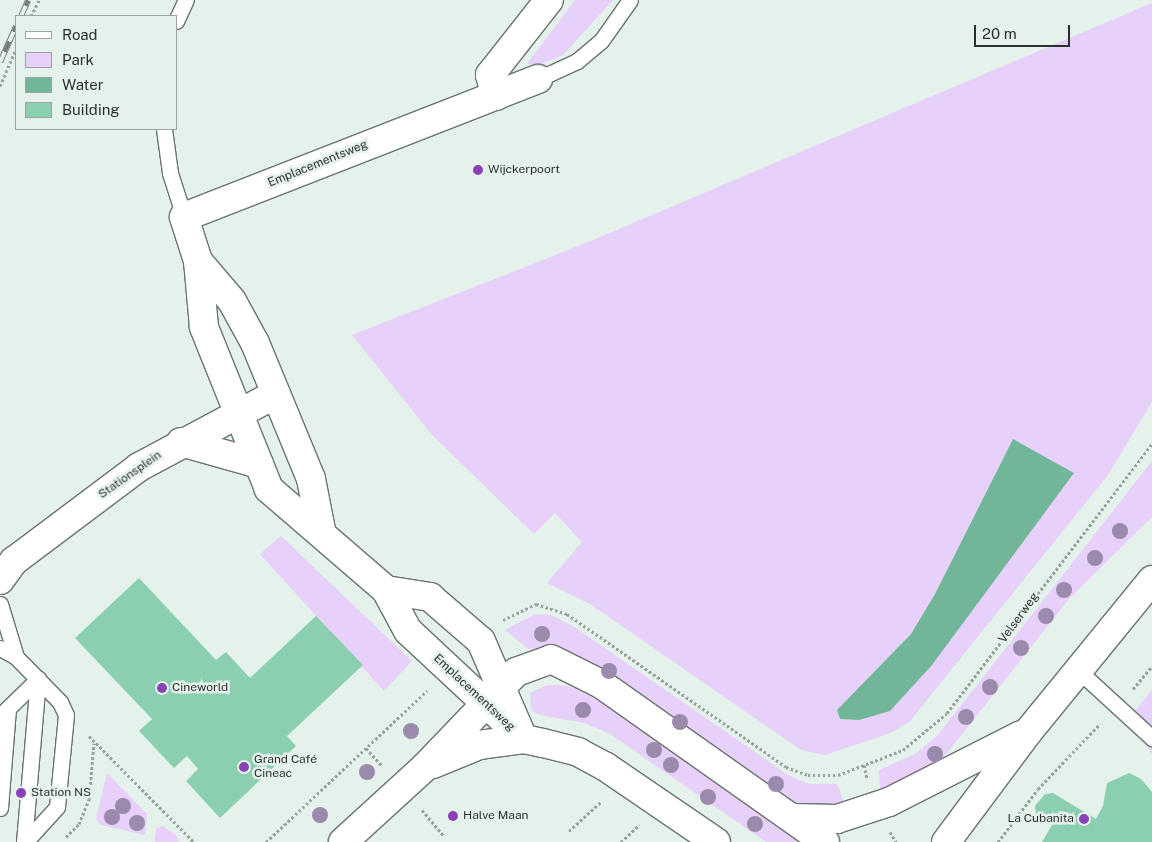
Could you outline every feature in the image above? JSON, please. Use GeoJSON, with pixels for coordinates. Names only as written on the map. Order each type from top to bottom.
{"type":"FeatureCollection","features":[{"type":"Feature","properties":{"kind":"street"},"geometry":{"type":"LineString","coordinates":[[496,96],[490,75],[549,0]]}},
{"type":"Feature","properties":{"kind":"street","name":"Emplacementsweg"},"geometry":{"type":"LineString","coordinates":[[524,739],[484,704],[408,631],[386,590],[321,530],[281,502],[270,489],[201,315],[198,261],[184,217],[538,79]]}},
{"type":"Feature","properties":{"kind":"street","name":"Emplacementsweg"},"geometry":{"type":"LineString","coordinates":[[198,261],[232,301],[276,394],[311,479],[321,530]]}},
{"type":"Feature","properties":{"kind":"street","name":"Stationsplein"},"geometry":{"type":"LineString","coordinates":[[0,580],[14,561],[73,514],[181,442],[276,394]]}},
{"type":"Feature","properties":{"kind":"street"},"geometry":{"type":"LineString","coordinates":[[181,442],[259,464]]}},
{"type":"Feature","properties":{"kind":"street"},"geometry":{"type":"LineString","coordinates":[[946,842],[1028,732],[1080,672],[1152,580]]}},
{"type":"Feature","properties":{"kind":"street","name":"Emplacementsweg"},"geometry":{"type":"LineString","coordinates":[[386,590],[430,597],[455,614],[481,641],[503,684],[524,739]]}},
{"type":"Feature","properties":{"kind":"street"},"geometry":{"type":"LineString","coordinates":[[343,842],[425,767],[503,684],[538,662],[563,662],[825,842]]}},
{"type":"Feature","properties":{"kind":"street"},"geometry":{"type":"LineString","coordinates":[[792,818],[836,819],[889,802],[1028,732]]}},
{"type":"Feature","properties":{"kind":"street"},"geometry":{"type":"LineString","coordinates":[[425,767],[479,745],[524,739],[578,752],[716,842]]}},
{"type":"Feature","properties":{"kind":"lane"},"geometry":{"type":"LineString","coordinates":[[178,17],[186,0]]}},
{"type":"Feature","properties":{"kind":"lane","name":"Emplacementsweg"},"geometry":{"type":"LineString","coordinates":[[538,79],[577,61],[601,41],[630,0]]}},
{"type":"Feature","properties":{"kind":"lane"},"geometry":{"type":"LineString","coordinates":[[164,130],[170,173],[184,217]]}},
{"type":"Feature","properties":{"kind":"lane"},"geometry":{"type":"LineString","coordinates":[[0,604],[16,658]]}},
{"type":"Feature","properties":{"kind":"lane"},"geometry":{"type":"LineString","coordinates":[[0,648],[16,658],[60,702],[65,734],[57,807],[25,842]]}},
{"type":"Feature","properties":{"kind":"lane"},"geometry":{"type":"LineString","coordinates":[[1080,672],[1152,738]]}},
{"type":"Feature","properties":{"kind":"lane"},"geometry":{"type":"LineString","coordinates":[[0,808],[4,712],[38,679]]}},
{"type":"Feature","properties":{"kind":"lane"},"geometry":{"type":"LineString","coordinates":[[25,842],[38,679]]}},
{"type":"Feature","properties":{"kind":"path"},"geometry":{"type":"LineString","coordinates":[[31,15],[38,0]]}},
{"type":"Feature","properties":{"kind":"path"},"geometry":{"type":"LineString","coordinates":[[0,86],[15,52]]}},
{"type":"Feature","properties":{"kind":"path","name":"Velserweg"},"geometry":{"type":"LineString","coordinates":[[864,765],[923,738],[947,713],[1152,444]]}},
{"type":"Feature","properties":{"kind":"path"},"geometry":{"type":"LineString","coordinates":[[998,842],[1038,789],[1118,708]]}},
{"type":"Feature","properties":{"kind":"path"},"geometry":{"type":"LineString","coordinates":[[94,743],[194,842]]}},
{"type":"Feature","properties":{"kind":"path"},"geometry":{"type":"LineString","coordinates":[[266,842],[366,748]]}},
{"type":"Feature","properties":{"kind":"path"},"geometry":{"type":"LineString","coordinates":[[568,831],[624,781]]}},
{"type":"Feature","properties":{"kind":"path"},"geometry":{"type":"LineString","coordinates":[[418,805],[444,836]]}},
{"type":"Feature","properties":{"kind":"green space"},"geometry":{"type":"Polygon","coordinates":[[[575,0],[613,0],[563,55],[539,65],[527,64],[575,0]]]}},
{"type":"Feature","properties":{"kind":"green space"},"geometry":{"type":"Polygon","coordinates":[[[1152,3],[1152,402],[1108,475],[910,721],[893,732],[825,755],[801,750],[590,604],[547,583],[582,542],[555,513],[534,534],[432,435],[352,335],[586,243],[1152,3]],[[1013,439],[935,594],[911,634],[837,710],[840,719],[859,720],[1006,561],[1074,473],[1013,439]]]}},
{"type":"Feature","properties":{"kind":"green space"},"geometry":{"type":"Polygon","coordinates":[[[1152,461],[1152,517],[1069,599],[947,753],[933,766],[880,792],[879,770],[915,754],[937,736],[1152,461]]]}},
{"type":"Feature","properties":{"kind":"green space"},"geometry":{"type":"Polygon","coordinates":[[[281,536],[412,661],[384,691],[260,554],[281,536]]]}},
{"type":"Feature","properties":{"kind":"green space"},"geometry":{"type":"Polygon","coordinates":[[[535,614],[551,615],[573,626],[788,775],[810,784],[837,784],[846,807],[804,807],[782,798],[551,650],[528,649],[505,630],[535,614]]]}},
{"type":"Feature","properties":{"kind":"green space"},"geometry":{"type":"Polygon","coordinates":[[[547,685],[569,686],[596,697],[804,842],[766,842],[610,734],[585,723],[539,715],[531,710],[530,693],[547,685]]]}},
{"type":"Feature","properties":{"kind":"green space"},"geometry":{"type":"Polygon","coordinates":[[[1152,690],[1152,754],[1130,717],[1152,690]]]}},
{"type":"Feature","properties":{"kind":"green space"},"geometry":{"type":"Polygon","coordinates":[[[107,773],[147,814],[145,835],[101,825],[96,819],[107,773]]]}},
{"type":"Feature","properties":{"kind":"green space"},"geometry":{"type":"Polygon","coordinates":[[[162,826],[176,835],[179,842],[155,842],[156,829],[162,826]]]}},
{"type":"Feature","properties":{"kind":"water"},"geometry":{"type":"Polygon","coordinates":[[[1013,439],[1074,473],[932,665],[890,711],[859,720],[840,719],[837,710],[911,634],[935,594],[1013,439]]]}},
{"type":"Feature","properties":{"kind":"building"},"geometry":{"type":"Polygon","coordinates":[[[139,578],[216,660],[226,652],[250,678],[316,616],[363,665],[287,736],[296,746],[220,818],[186,781],[198,769],[187,756],[174,768],[139,731],[152,719],[75,638],[139,578]]]}},
{"type":"Feature","properties":{"kind":"building"},"geometry":{"type":"Polygon","coordinates":[[[1129,773],[1141,779],[1152,792],[1152,842],[1042,842],[1052,825],[1036,814],[1035,806],[1045,794],[1053,793],[1096,819],[1103,806],[1107,783],[1129,773]]]}},
{"type":"Feature","properties":{"kind":"railway"},"geometry":{"type":"LineString","coordinates":[[21,15],[28,0]]}},
{"type":"Feature","properties":{"kind":"railway"},"geometry":{"type":"LineString","coordinates":[[0,62],[15,28]]}},
{"type":"Feature","properties":{"kind":"place","name":"Wijckerpoort"},"geometry":{"type":"Point","coordinates":[478,170]}},
{"type":"Feature","properties":{"kind":"place","name":"Cineworld"},"geometry":{"type":"Point","coordinates":[162,688]}},
{"type":"Feature","properties":{"kind":"place","name":"Grand Café Cineac"},"geometry":{"type":"Point","coordinates":[244,767]}},
{"type":"Feature","properties":{"kind":"place","name":"Station NS"},"geometry":{"type":"Point","coordinates":[21,793]}},
{"type":"Feature","properties":{"kind":"place","name":"Halve Maan"},"geometry":{"type":"Point","coordinates":[453,816]}},
{"type":"Feature","properties":{"kind":"place","name":"La Cubanita"},"geometry":{"type":"Point","coordinates":[1084,819]}}]}
